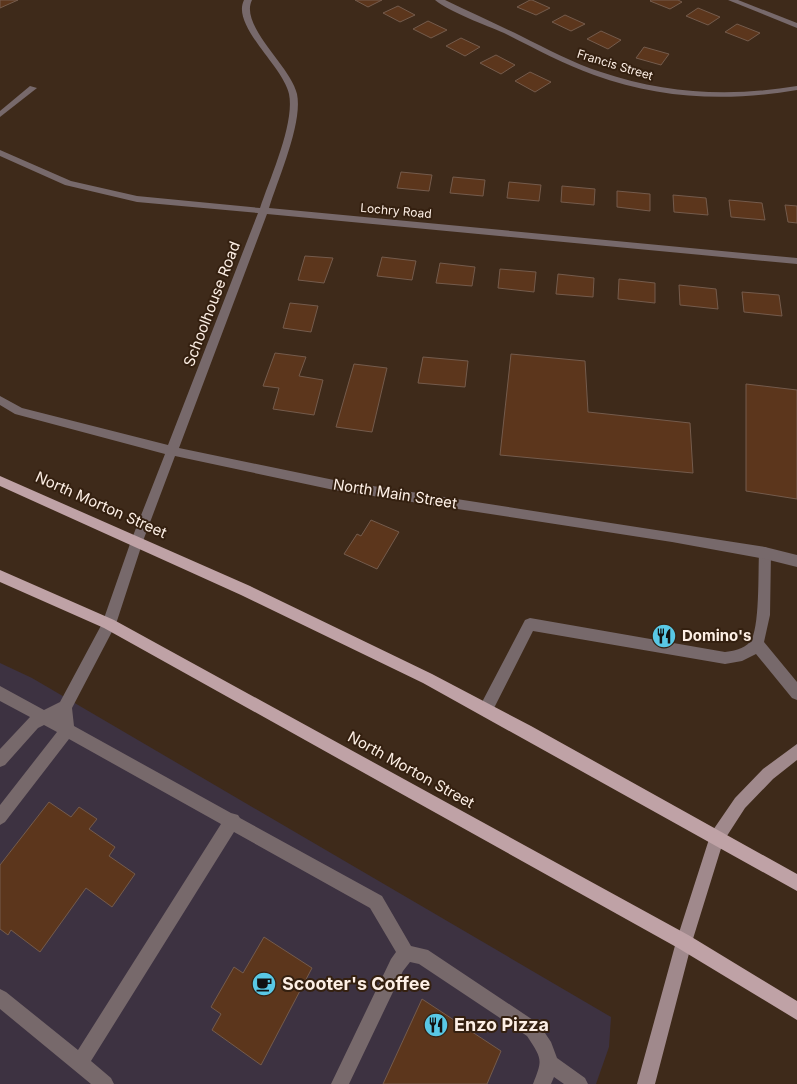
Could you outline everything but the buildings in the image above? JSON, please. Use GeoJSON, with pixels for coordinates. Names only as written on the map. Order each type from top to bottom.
{"type":"FeatureCollection","features":[{"type":"Feature","properties":{"kind":"main road","name":"North Morton Street"},"geometry":{"type":"LineString","coordinates":[[0,481],[137,541],[306,619],[486,709],[797,883]]}},
{"type":"Feature","properties":{"kind":"main road","name":"North Morton Street"},"geometry":{"type":"LineString","coordinates":[[0,576],[109,624],[684,942],[797,1011]]}},
{"type":"Feature","properties":{"kind":"street","name":"Schoolhouse Road"},"geometry":{"type":"LineString","coordinates":[[65,707],[109,624],[137,541],[263,212],[293,120],[293,93],[280,66],[252,29],[246,16],[248,0]]}},
{"type":"Feature","properties":{"kind":"street","name":"Francis Street"},"geometry":{"type":"LineString","coordinates":[[439,0],[566,62],[628,83],[659,90],[729,96],[759,95],[797,88]]}},
{"type":"Feature","properties":{"kind":"street"},"geometry":{"type":"LineString","coordinates":[[732,0],[797,26]]}},
{"type":"Feature","properties":{"kind":"street"},"geometry":{"type":"LineString","coordinates":[[0,115],[33,88]]}},
{"type":"Feature","properties":{"kind":"street","name":"Lochry Road"},"geometry":{"type":"LineString","coordinates":[[0,153],[68,183],[137,199],[797,261]]}},
{"type":"Feature","properties":{"kind":"street","name":"North Main Street"},"geometry":{"type":"LineString","coordinates":[[0,400],[19,411],[172,451],[334,485],[662,535],[765,553],[797,562]]}},
{"type":"Feature","properties":{"kind":"street"},"geometry":{"type":"LineString","coordinates":[[486,709],[530,624],[725,658],[743,656],[758,644],[762,625],[765,553]]}},
{"type":"Feature","properties":{"kind":"street"},"geometry":{"type":"LineString","coordinates":[[758,644],[797,693]]}},
{"type":"Feature","properties":{"kind":"street"},"geometry":{"type":"LineString","coordinates":[[0,693],[233,820],[376,902],[406,952],[422,956],[533,1030],[545,1048],[550,1064],[579,1084]]}},
{"type":"Feature","properties":{"kind":"street"},"geometry":{"type":"LineString","coordinates":[[0,760],[33,723],[65,707],[67,731],[0,817]]}},
{"type":"Feature","properties":{"kind":"street"},"geometry":{"type":"LineString","coordinates":[[646,1084],[684,942],[716,838],[740,803],[768,774],[797,751]]}},
{"type":"Feature","properties":{"kind":"street"},"geometry":{"type":"LineString","coordinates":[[80,1064],[233,820]]}},
{"type":"Feature","properties":{"kind":"street"},"geometry":{"type":"LineString","coordinates":[[340,1084],[397,965],[406,952]]}},
{"type":"Feature","properties":{"kind":"street"},"geometry":{"type":"LineString","coordinates":[[0,998],[104,1084]]}},
{"type":"Feature","properties":{"kind":"street"},"geometry":{"type":"LineString","coordinates":[[542,1084],[550,1064]]}},
{"type":"Feature","properties":{"kind":"shaded area"},"geometry":{"type":"Polygon","coordinates":[[[0,663],[32,678],[611,1017],[609,1047],[596,1084],[0,1084],[0,663]]]}},
{"type":"Feature","properties":{"kind":"place","name":"Domino's"},"geometry":{"type":"Point","coordinates":[664,636]}},
{"type":"Feature","properties":{"kind":"place","name":"Scooter's Coffee"},"geometry":{"type":"Point","coordinates":[264,984]}},
{"type":"Feature","properties":{"kind":"place","name":"Enzo Pizza"},"geometry":{"type":"Point","coordinates":[436,1025]}}]}
